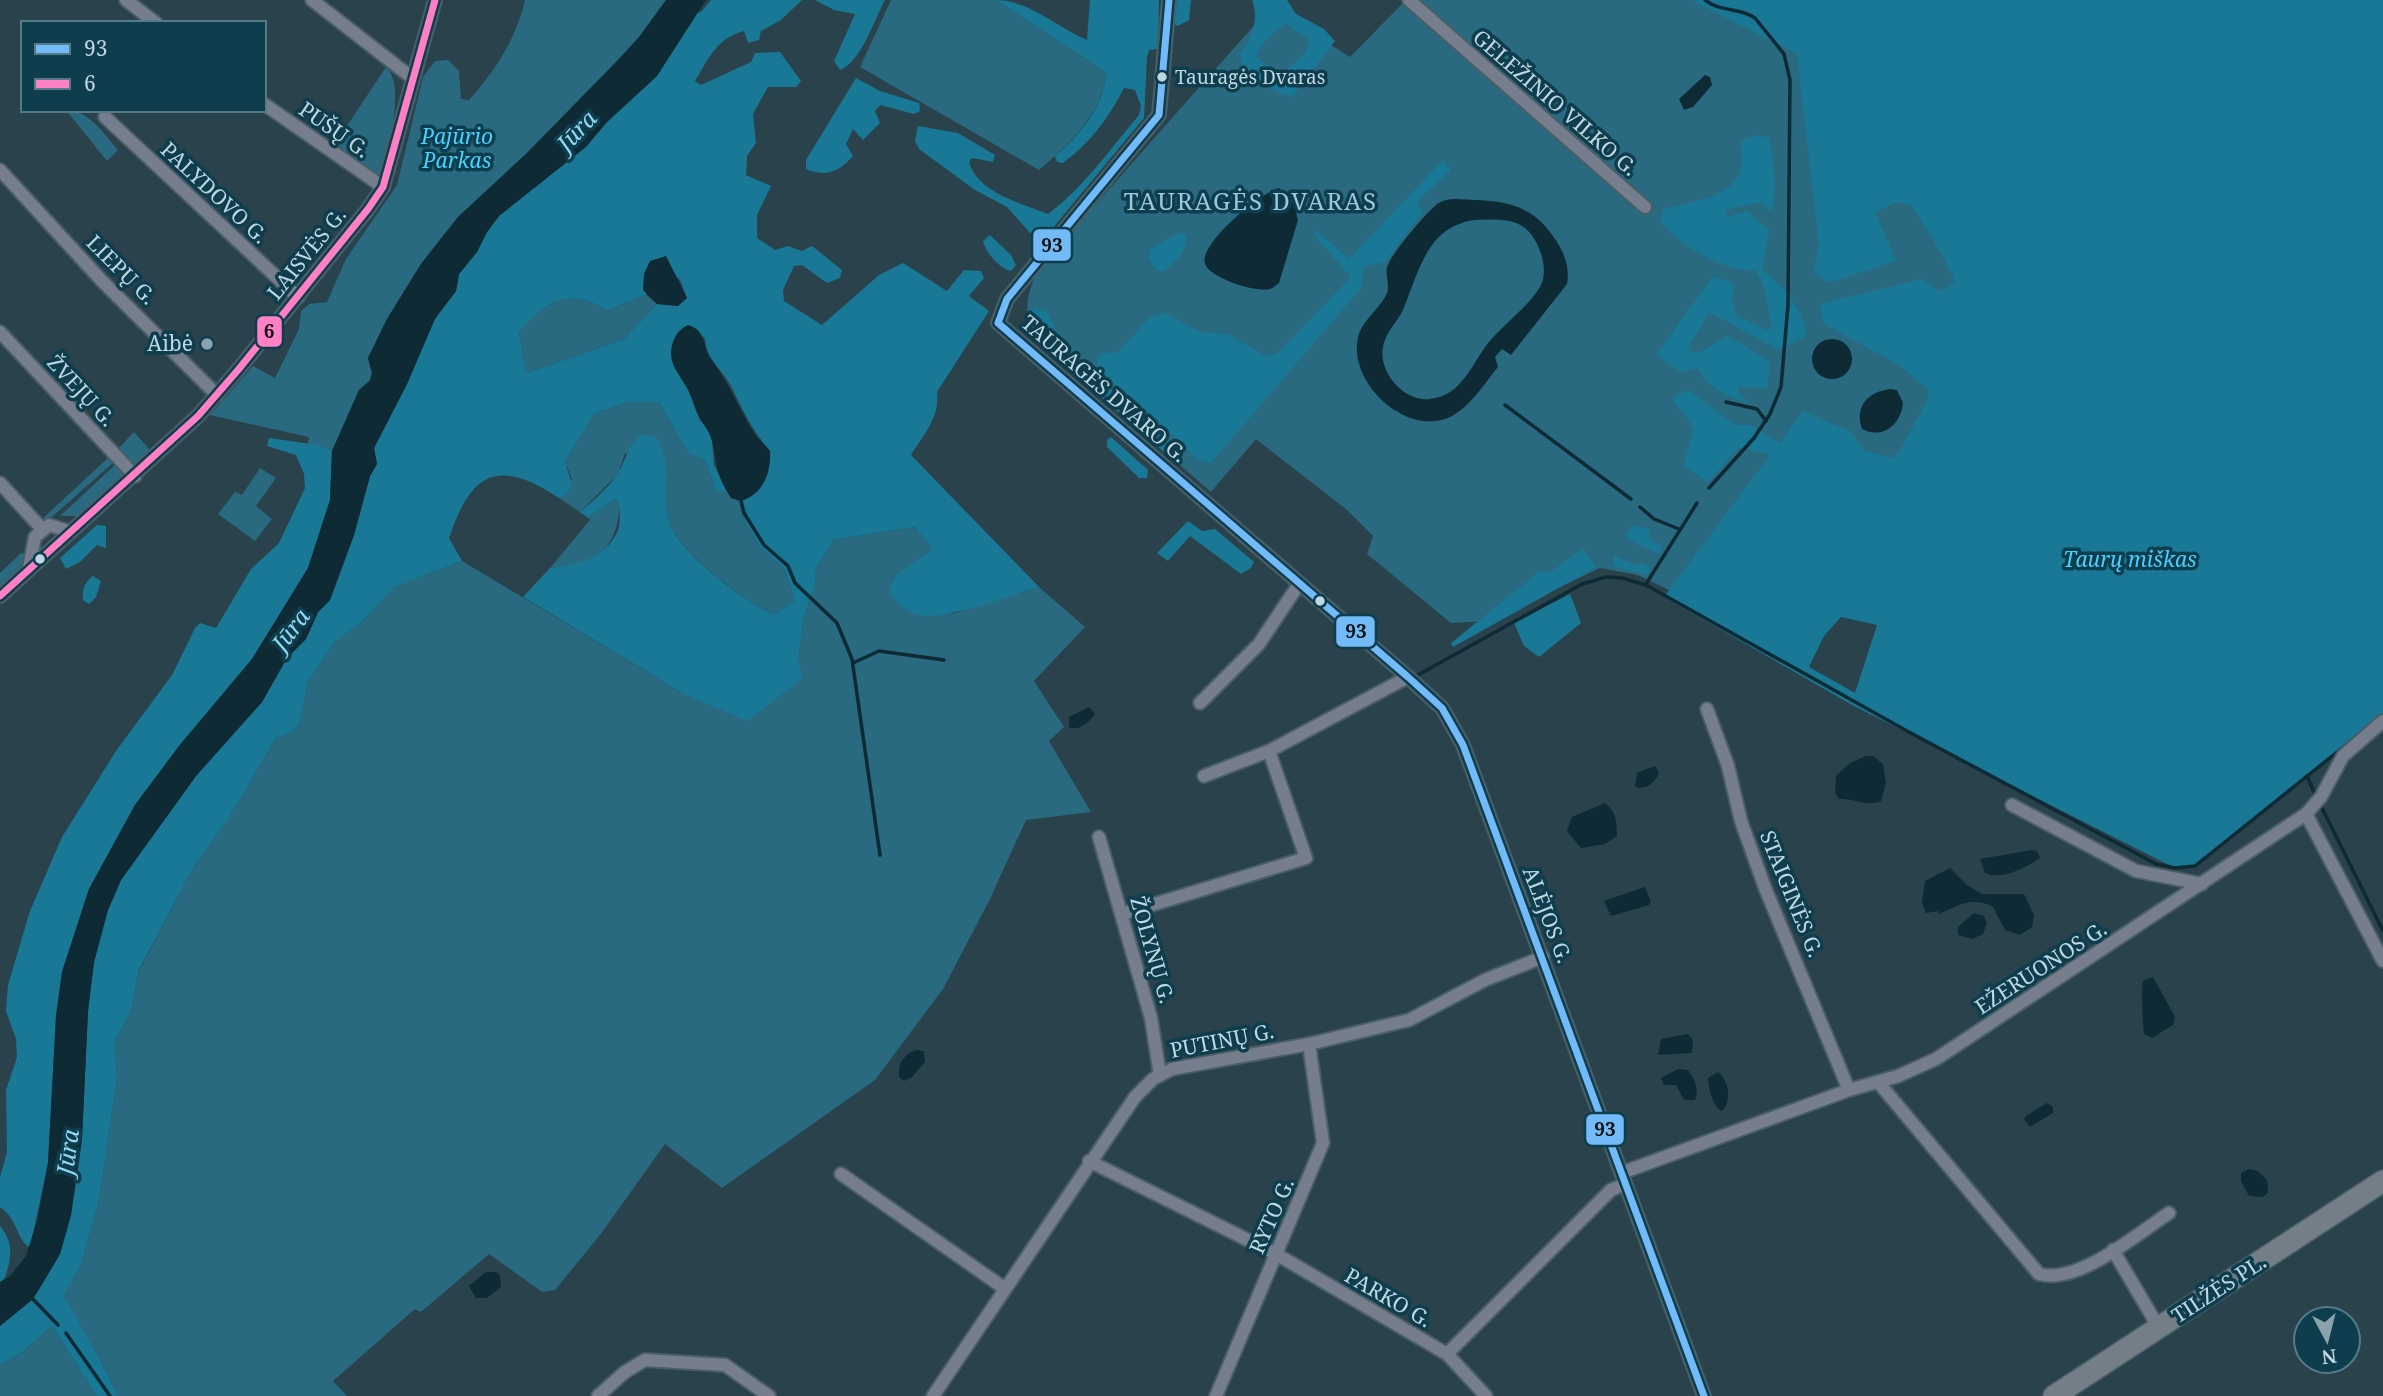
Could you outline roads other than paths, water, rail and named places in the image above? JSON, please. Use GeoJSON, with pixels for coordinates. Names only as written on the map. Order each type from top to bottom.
{"type":"FeatureCollection","features":[{"type":"Feature","properties":{"kind":"highway","name":"TILŽĖS PL."},"geometry":{"type":"LineString","coordinates":[[2054,1396],[2383,1181]]}},
{"type":"Feature","properties":{"kind":"street"},"geometry":{"type":"LineString","coordinates":[[126,0],[153,21]]}},
{"type":"Feature","properties":{"kind":"street"},"geometry":{"type":"LineString","coordinates":[[312,0],[411,77]]}},
{"type":"Feature","properties":{"kind":"street","name":"LAISVĖS G."},"geometry":{"type":"LineString","coordinates":[[0,596],[135,476],[217,395],[298,297],[383,187],[411,77],[435,0]]}},
{"type":"Feature","properties":{"kind":"street","name":"TAURAGĖS DVARO G."},"geometry":{"type":"LineString","coordinates":[[1169,0],[1159,115],[1007,299],[998,323],[1408,677]]}},
{"type":"Feature","properties":{"kind":"street","name":"GELEŽINIO VILKO G."},"geometry":{"type":"LineString","coordinates":[[1409,0],[1645,207]]}},
{"type":"Feature","properties":{"kind":"street","name":"PUŠŲ G."},"geometry":{"type":"LineString","coordinates":[[266,105],[383,187]]}},
{"type":"Feature","properties":{"kind":"street","name":"PALYDOVO G."},"geometry":{"type":"LineString","coordinates":[[104,117],[298,297]]}},
{"type":"Feature","properties":{"kind":"street","name":"LIEPŲ G."},"geometry":{"type":"LineString","coordinates":[[0,170],[102,281],[217,395]]}},
{"type":"Feature","properties":{"kind":"street","name":"ŽVEJŲ G."},"geometry":{"type":"LineString","coordinates":[[0,332],[135,476]]}},
{"type":"Feature","properties":{"kind":"street"},"geometry":{"type":"LineString","coordinates":[[0,483],[43,530]]}},
{"type":"Feature","properties":{"kind":"street"},"geometry":{"type":"LineString","coordinates":[[29,569],[35,537],[49,525],[71,532]]}},
{"type":"Feature","properties":{"kind":"street"},"geometry":{"type":"LineString","coordinates":[[1200,704],[1259,644],[1299,584]]}},
{"type":"Feature","properties":{"kind":"street"},"geometry":{"type":"LineString","coordinates":[[1204,776],[1269,751],[1408,677]]}},
{"type":"Feature","properties":{"kind":"street","name":"ALĖJOS G."},"geometry":{"type":"LineString","coordinates":[[1408,677],[1441,708],[1456,730],[1543,957],[1704,1396]]}},
{"type":"Feature","properties":{"kind":"street","name":"STAIGINĖS G."},"geometry":{"type":"LineString","coordinates":[[1707,709],[1728,766],[1741,821],[1765,888],[1849,1090]]}},
{"type":"Feature","properties":{"kind":"street","name":"EŽERUONOS G."},"geometry":{"type":"LineString","coordinates":[[1623,1179],[1849,1090],[1878,1082],[1936,1059],[2306,814],[2321,797],[2343,755],[2383,720]]}},
{"type":"Feature","properties":{"kind":"street"},"geometry":{"type":"LineString","coordinates":[[1122,914],[1306,858],[1269,751]]}},
{"type":"Feature","properties":{"kind":"street"},"geometry":{"type":"LineString","coordinates":[[2012,805],[2136,871],[2202,884]]}},
{"type":"Feature","properties":{"kind":"street"},"geometry":{"type":"LineString","coordinates":[[2306,814],[2383,961]]}},
{"type":"Feature","properties":{"kind":"street","name":"ŽOLYNŲ G."},"geometry":{"type":"LineString","coordinates":[[1099,837],[1151,1018],[1160,1075]]}},
{"type":"Feature","properties":{"kind":"street","name":"PUTINŲ G."},"geometry":{"type":"LineString","coordinates":[[933,1396],[1089,1161],[1135,1097],[1160,1075],[1172,1069],[1309,1044],[1409,1020],[1485,980],[1543,957]]}},
{"type":"Feature","properties":{"kind":"street","name":"RYTO G."},"geometry":{"type":"LineString","coordinates":[[1216,1396],[1323,1143],[1309,1044]]}},
{"type":"Feature","properties":{"kind":"street"},"geometry":{"type":"LineString","coordinates":[[1878,1082],[2039,1274],[2059,1278],[2113,1250],[2169,1213]]}},
{"type":"Feature","properties":{"kind":"street","name":"PARKO G."},"geometry":{"type":"LineString","coordinates":[[1089,1161],[1276,1254],[1447,1354],[1486,1396]]}},
{"type":"Feature","properties":{"kind":"street"},"geometry":{"type":"LineString","coordinates":[[841,1174],[1004,1288]]}},
{"type":"Feature","properties":{"kind":"street"},"geometry":{"type":"LineString","coordinates":[[1447,1354],[1623,1179]]}},
{"type":"Feature","properties":{"kind":"street"},"geometry":{"type":"LineString","coordinates":[[2113,1250],[2159,1328]]}},
{"type":"Feature","properties":{"kind":"street"},"geometry":{"type":"LineString","coordinates":[[597,1396],[636,1364],[653,1360],[725,1365],[769,1396]]}},
{"type":"Feature","properties":{"kind":"water","name":"Jūra"},"geometry":{"type":"Polygon","coordinates":[[[666,0],[706,0],[657,76],[607,122],[586,147],[499,216],[477,252],[459,274],[456,291],[435,319],[407,384],[374,448],[377,464],[370,476],[354,535],[330,600],[318,612],[306,639],[287,658],[262,702],[196,776],[121,880],[108,910],[94,962],[88,1011],[82,1139],[71,1215],[60,1254],[33,1299],[0,1326],[0,1282],[10,1276],[26,1256],[37,1221],[48,1163],[56,1016],[62,972],[89,889],[135,805],[179,746],[252,659],[308,568],[330,500],[332,451],[359,390],[370,381],[372,373],[368,358],[387,319],[421,264],[458,217],[527,153],[617,61],[639,37],[666,0]]]}},
{"type":"Feature","properties":{"kind":"water"},"geometry":{"type":"Polygon","coordinates":[[[1705,75],[1710,77],[1712,85],[1693,107],[1684,110],[1679,99],[1705,75]]]}},
{"type":"Feature","properties":{"kind":"water"},"geometry":{"type":"Polygon","coordinates":[[[1279,188],[1294,205],[1298,220],[1279,283],[1270,289],[1255,289],[1215,274],[1205,264],[1205,255],[1211,244],[1246,209],[1279,188]]]}},
{"type":"Feature","properties":{"kind":"water"},"geometry":{"type":"Polygon","coordinates":[[[1453,199],[1501,202],[1514,205],[1537,218],[1560,247],[1566,262],[1568,279],[1567,284],[1511,355],[1502,349],[1495,357],[1498,367],[1468,404],[1445,419],[1429,421],[1396,411],[1370,386],[1361,370],[1357,354],[1358,337],[1387,293],[1387,267],[1395,253],[1436,205],[1453,199]],[[1474,220],[1458,224],[1435,241],[1420,266],[1403,310],[1384,342],[1383,357],[1389,375],[1402,390],[1420,399],[1441,397],[1458,385],[1489,342],[1529,302],[1543,279],[1540,250],[1524,227],[1511,221],[1474,220]]]}},
{"type":"Feature","properties":{"kind":"water"},"geometry":{"type":"Polygon","coordinates":[[[666,256],[687,298],[678,306],[657,304],[643,290],[644,274],[650,261],[666,256]]]}},
{"type":"Feature","properties":{"kind":"water"},"geometry":{"type":"Polygon","coordinates":[[[688,325],[699,331],[708,354],[752,430],[770,451],[764,482],[755,493],[742,501],[731,498],[722,482],[710,434],[699,417],[671,357],[674,340],[688,325]]]}},
{"type":"Feature","properties":{"kind":"water"},"geometry":{"type":"Polygon","coordinates":[[[1832,339],[1840,340],[1846,345],[1851,351],[1851,367],[1846,373],[1840,378],[1832,379],[1824,378],[1818,373],[1813,367],[1812,359],[1813,351],[1818,345],[1824,340],[1832,339]]]}},
{"type":"Feature","properties":{"kind":"water"},"geometry":{"type":"Polygon","coordinates":[[[1897,390],[1903,403],[1895,423],[1877,433],[1862,429],[1860,413],[1865,402],[1875,393],[1897,390]]]}},
{"type":"Feature","properties":{"kind":"water"},"geometry":{"type":"Polygon","coordinates":[[[1089,707],[1095,714],[1090,720],[1080,727],[1069,727],[1069,717],[1089,707]]]}},
{"type":"Feature","properties":{"kind":"water"},"geometry":{"type":"Polygon","coordinates":[[[1873,756],[1883,764],[1886,783],[1881,801],[1871,803],[1839,799],[1835,793],[1836,776],[1850,763],[1873,756]]]}},
{"type":"Feature","properties":{"kind":"water"},"geometry":{"type":"Polygon","coordinates":[[[1655,766],[1659,773],[1652,783],[1642,788],[1635,786],[1637,773],[1655,766]]]}},
{"type":"Feature","properties":{"kind":"water"},"geometry":{"type":"Polygon","coordinates":[[[1605,803],[1615,818],[1617,836],[1605,844],[1581,848],[1567,831],[1572,817],[1605,803]]]}},
{"type":"Feature","properties":{"kind":"water"},"geometry":{"type":"Polygon","coordinates":[[[2037,851],[2040,858],[2006,874],[1985,873],[1980,859],[2037,851]]]}},
{"type":"Feature","properties":{"kind":"water"},"geometry":{"type":"Polygon","coordinates":[[[1950,868],[1967,885],[1982,894],[2024,894],[2034,915],[2032,927],[2020,935],[2005,930],[1993,907],[1978,902],[1965,903],[1939,914],[1938,911],[1926,913],[1922,903],[1925,881],[1950,868]]]}},
{"type":"Feature","properties":{"kind":"water"},"geometry":{"type":"Polygon","coordinates":[[[1645,887],[1651,902],[1649,905],[1611,916],[1604,901],[1645,887]]]}},
{"type":"Feature","properties":{"kind":"water"},"geometry":{"type":"Polygon","coordinates":[[[1974,913],[1984,916],[1987,923],[1983,934],[1972,939],[1958,935],[1958,927],[1974,913]]]}},
{"type":"Feature","properties":{"kind":"water"},"geometry":{"type":"Polygon","coordinates":[[[2153,977],[2175,1017],[2173,1025],[2152,1038],[2144,1034],[2142,991],[2143,981],[2153,977]]]}},
{"type":"Feature","properties":{"kind":"water"},"geometry":{"type":"Polygon","coordinates":[[[1688,1034],[1693,1040],[1692,1053],[1658,1055],[1661,1039],[1688,1034]]]}},
{"type":"Feature","properties":{"kind":"water"},"geometry":{"type":"Polygon","coordinates":[[[916,1050],[924,1051],[925,1062],[912,1077],[904,1081],[899,1077],[899,1068],[905,1057],[916,1050]]]}},
{"type":"Feature","properties":{"kind":"water"},"geometry":{"type":"Polygon","coordinates":[[[1678,1069],[1688,1070],[1692,1077],[1697,1088],[1695,1100],[1684,1100],[1676,1085],[1664,1085],[1661,1078],[1678,1069]]]}},
{"type":"Feature","properties":{"kind":"water"},"geometry":{"type":"Polygon","coordinates":[[[1718,1072],[1725,1080],[1728,1091],[1727,1102],[1722,1111],[1714,1101],[1708,1082],[1708,1078],[1718,1072]]]}},
{"type":"Feature","properties":{"kind":"water"},"geometry":{"type":"Polygon","coordinates":[[[2047,1103],[2053,1107],[2053,1113],[2030,1127],[2024,1119],[2026,1116],[2047,1103]]]}},
{"type":"Feature","properties":{"kind":"water"},"geometry":{"type":"Polygon","coordinates":[[[2249,1169],[2258,1171],[2267,1180],[2268,1193],[2263,1197],[2249,1196],[2241,1181],[2241,1173],[2249,1169]]]}},
{"type":"Feature","properties":{"kind":"water"},"geometry":{"type":"Polygon","coordinates":[[[486,1272],[497,1272],[501,1287],[487,1298],[476,1298],[469,1286],[486,1272]]]}},
{"type":"Feature","properties":{"kind":"waterway"},"geometry":{"type":"LineString","coordinates":[[1705,0],[1718,7],[1743,12],[1755,18],[1784,54],[1790,80],[1788,305],[1781,387],[1770,414],[1754,438],[1709,488]]}},
{"type":"Feature","properties":{"kind":"waterway"},"geometry":{"type":"LineString","coordinates":[[1726,402],[1757,409],[1766,421]]}},
{"type":"Feature","properties":{"kind":"waterway"},"geometry":{"type":"LineString","coordinates":[[1505,405],[1631,499]]}},
{"type":"Feature","properties":{"kind":"waterway"},"geometry":{"type":"LineString","coordinates":[[741,501],[744,513],[764,545],[788,566],[795,583],[837,623],[852,659],[880,855]]}},
{"type":"Feature","properties":{"kind":"waterway"},"geometry":{"type":"LineString","coordinates":[[1646,584],[1697,503]]}},
{"type":"Feature","properties":{"kind":"waterway"},"geometry":{"type":"LineString","coordinates":[[1640,507],[1654,519],[1679,529]]}},
{"type":"Feature","properties":{"kind":"waterway"},"geometry":{"type":"LineString","coordinates":[[1416,676],[1582,584],[1606,577],[1622,578],[1646,585],[1907,731],[2156,864],[2175,868],[2195,866],[2351,741]]}},
{"type":"Feature","properties":{"kind":"waterway"},"geometry":{"type":"LineString","coordinates":[[853,663],[879,651],[944,660]]}},
{"type":"Feature","properties":{"kind":"waterway"},"geometry":{"type":"LineString","coordinates":[[2307,776],[2314,792]]}},
{"type":"Feature","properties":{"kind":"waterway"},"geometry":{"type":"LineString","coordinates":[[2322,808],[2383,931]]}},
{"type":"Feature","properties":{"kind":"waterway"},"geometry":{"type":"LineString","coordinates":[[30,1296],[58,1325]]}},
{"type":"Feature","properties":{"kind":"waterway"},"geometry":{"type":"LineString","coordinates":[[66,1333],[110,1396]]}},
{"type":"Feature","properties":{"kind":"place","name":"Tauragės Dvaras"},"geometry":{"type":"Point","coordinates":[1162,77]}},
{"type":"Feature","properties":{"kind":"place","name":"Aibė"},"geometry":{"type":"Point","coordinates":[207,344]}},
{"type":"Feature","properties":{"kind":"district","name":"TAURAGĖS DVARAS"},"geometry":{"type":"Point","coordinates":[1251,202]}},
{"type":"Feature","properties":{"kind":"park label","name":"Pajūrio Parkas"},"geometry":{"type":"Point","coordinates":[457,149]}},
{"type":"Feature","properties":{"kind":"park label","name":"Taurų miškas"},"geometry":{"type":"Point","coordinates":[2130,560]}}]}
